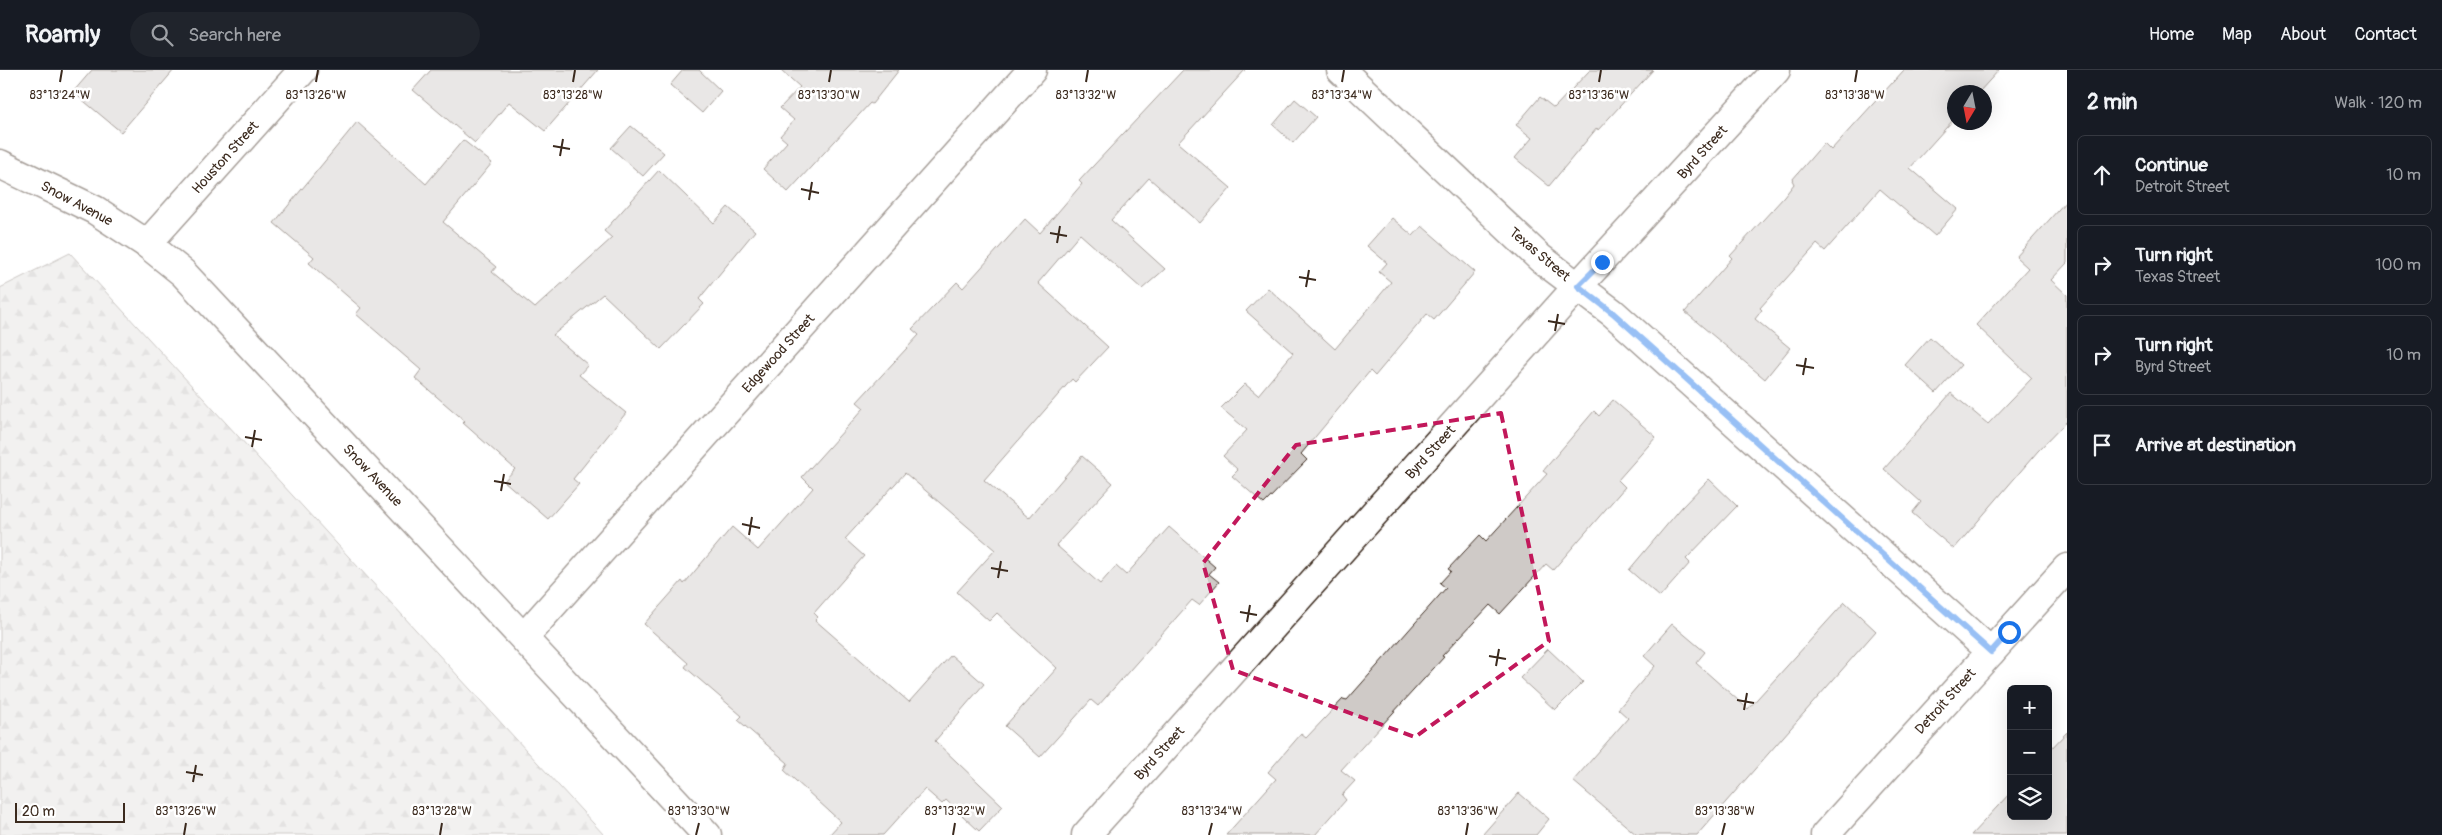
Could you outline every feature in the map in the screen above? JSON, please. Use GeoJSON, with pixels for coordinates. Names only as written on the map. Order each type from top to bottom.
{"type":"FeatureCollection","features":[{"type":"Feature","properties":{"kind":"street","name":"Houston Street"},"geometry":{"type":"LineString","coordinates":[[147,244],[303,70]]}},
{"type":"Feature","properties":{"kind":"street","name":"Edgewood Street"},"geometry":{"type":"LineString","coordinates":[[524,637],[1032,70]]}},
{"type":"Feature","properties":{"kind":"street","name":"Texas Street"},"geometry":{"type":"LineString","coordinates":[[1341,70],[1540,258],[1613,313],[1991,652]]}},
{"type":"Feature","properties":{"kind":"street","name":"Byrd Street"},"geometry":{"type":"LineString","coordinates":[[1086,835],[1578,286],[1776,70]]}},
{"type":"Feature","properties":{"kind":"street","name":"Snow Avenue"},"geometry":{"type":"LineString","coordinates":[[0,164],[95,210],[147,244],[183,272],[707,835]]}},
{"type":"Feature","properties":{"kind":"street","name":"Detroit Street"},"geometry":{"type":"LineString","coordinates":[[1825,835],[2067,568]]}},
{"type":"Feature","properties":{"kind":"highlighted area"},"geometry":{"type":"Polygon","coordinates":[[[1501,413],[1549,641],[1415,737],[1233,670],[1203,563],[1296,445],[1501,413]]]}},
{"type":"Feature","properties":{"kind":"green space"},"geometry":{"type":"Polygon","coordinates":[[[70,253],[604,835],[0,835],[0,288],[70,253]]]}},
{"type":"Feature","properties":{"kind":"building"},"geometry":{"type":"Polygon","coordinates":[[[92,70],[174,70],[121,132],[73,92],[92,70]]]}},
{"type":"Feature","properties":{"kind":"building"},"geometry":{"type":"Polygon","coordinates":[[[431,70],[598,70],[545,131],[509,102],[475,143],[413,90],[431,70]]]}},
{"type":"Feature","properties":{"kind":"building"},"geometry":{"type":"Polygon","coordinates":[[[683,70],[699,70],[721,91],[702,113],[670,85],[683,70]]]}},
{"type":"Feature","properties":{"kind":"building"},"geometry":{"type":"Polygon","coordinates":[[[781,70],[899,70],[872,104],[870,103],[788,192],[763,169],[787,142],[780,136],[794,120],[780,108],[800,87],[781,70]]]}},
{"type":"Feature","properties":{"kind":"building"},"geometry":{"type":"Polygon","coordinates":[[[1183,70],[1245,70],[1178,143],[1231,188],[1200,223],[1149,178],[1111,220],[1165,269],[1142,289],[1080,234],[1038,283],[1108,347],[1075,382],[1072,379],[984,480],[1029,518],[1082,456],[1113,483],[1056,545],[1100,584],[1116,566],[1126,575],[1169,527],[1215,567],[1209,574],[1219,582],[1199,605],[1192,600],[1098,706],[1091,700],[1040,757],[1005,726],[1057,668],[997,613],[989,621],[957,592],[995,550],[905,473],[845,539],[864,556],[814,613],[818,617],[815,620],[909,702],[951,655],[984,684],[935,741],[1003,806],[979,831],[946,800],[942,804],[925,789],[883,835],[829,835],[841,822],[784,770],[788,763],[738,720],[742,716],[685,667],[688,663],[644,624],[682,581],[684,584],[732,527],[758,550],[813,488],[802,477],[864,408],[857,402],[919,335],[912,329],[957,282],[963,288],[1025,219],[1040,233],[1082,184],[1079,181],[1183,70]]]}},
{"type":"Feature","properties":{"kind":"building"},"geometry":{"type":"Polygon","coordinates":[[[1590,70],[1653,70],[1598,130],[1597,128],[1549,186],[1515,158],[1532,138],[1516,125],[1540,97],[1554,108],[1590,70]]]}},
{"type":"Feature","properties":{"kind":"building"},"geometry":{"type":"Polygon","coordinates":[[[1904,70],[1999,70],[1985,85],[1947,85],[1947,127],[1910,168],[1958,209],[1935,236],[1880,189],[1825,251],[1817,244],[1760,308],[1762,310],[1755,319],[1790,348],[1765,379],[1685,312],[1732,258],[1730,256],[1784,197],[1794,184],[1792,180],[1824,143],[1831,150],[1904,70]]]}},
{"type":"Feature","properties":{"kind":"building"},"geometry":{"type":"Polygon","coordinates":[[[1295,99],[1316,117],[1293,143],[1273,125],[1295,99]]]}},
{"type":"Feature","properties":{"kind":"building"},"geometry":{"type":"Polygon","coordinates":[[[357,122],[426,184],[463,140],[492,163],[443,222],[496,267],[492,272],[535,308],[612,238],[604,231],[659,170],[714,223],[728,207],[755,231],[699,299],[704,304],[661,349],[603,294],[553,335],[588,365],[579,375],[626,413],[573,479],[579,484],[548,519],[504,481],[515,469],[463,423],[465,421],[415,378],[421,370],[356,314],[361,308],[309,263],[314,257],[274,223],[357,122]]]}},
{"type":"Feature","properties":{"kind":"building"},"geometry":{"type":"Polygon","coordinates":[[[631,126],[664,153],[643,176],[611,148],[631,126]]]}},
{"type":"Feature","properties":{"kind":"building"},"geometry":{"type":"Polygon","coordinates":[[[2067,200],[2067,263],[2051,280],[2067,295],[2067,421],[2038,451],[1954,549],[1912,513],[1921,502],[1884,469],[1951,393],[1988,424],[2032,378],[1976,325],[2028,268],[2016,257],[2067,200]]]}},
{"type":"Feature","properties":{"kind":"building"},"geometry":{"type":"Polygon","coordinates":[[[1392,218],[1413,236],[1422,226],[1475,272],[1434,320],[1427,314],[1375,376],[1370,371],[1301,454],[1307,460],[1264,504],[1232,476],[1238,470],[1223,456],[1247,430],[1221,408],[1245,384],[1258,395],[1293,353],[1246,311],[1268,288],[1335,349],[1391,282],[1379,272],[1387,263],[1367,246],[1392,218]]]}},
{"type":"Feature","properties":{"kind":"building"},"geometry":{"type":"Polygon","coordinates":[[[1930,337],[1961,365],[1936,393],[1905,365],[1930,337]]]}},
{"type":"Feature","properties":{"kind":"building"},"geometry":{"type":"Polygon","coordinates":[[[1613,400],[1656,437],[1618,480],[1625,487],[1553,570],[1546,564],[1500,614],[1490,605],[1442,656],[1444,657],[1341,770],[1355,781],[1342,795],[1346,800],[1315,835],[1226,835],[1276,779],[1268,772],[1301,734],[1306,738],[1343,699],[1347,700],[1446,588],[1440,583],[1451,571],[1448,569],[1480,535],[1486,541],[1547,474],[1543,471],[1594,411],[1599,416],[1613,400]]]}},
{"type":"Feature","properties":{"kind":"building"},"geometry":{"type":"Polygon","coordinates":[[[1709,479],[1737,506],[1686,559],[1690,563],[1660,597],[1629,570],[1682,507],[1709,479]]]}},
{"type":"Feature","properties":{"kind":"building"},"geometry":{"type":"Polygon","coordinates":[[[1845,602],[1876,631],[1697,835],[1637,835],[1573,781],[1628,718],[1618,709],[1655,666],[1644,656],[1672,624],[1705,652],[1696,663],[1748,709],[1845,602]]]}},
{"type":"Feature","properties":{"kind":"building"},"geometry":{"type":"Polygon","coordinates":[[[1548,649],[1583,682],[1555,710],[1520,678],[1548,649]]]}},
{"type":"Feature","properties":{"kind":"building"},"geometry":{"type":"Polygon","coordinates":[[[2067,732],[2067,835],[1971,835],[2007,796],[2007,820],[2052,820],[2052,748],[2067,732]]]}},
{"type":"Feature","properties":{"kind":"building"},"geometry":{"type":"Polygon","coordinates":[[[1519,793],[1549,819],[1536,835],[1482,835],[1519,793]]]}},
{"type":"Feature","properties":{"kind":"route"},"geometry":{"type":"LineString","coordinates":[[1602,262],[1578,286],[1613,313],[1960,622],[1991,652],[2009,632]]}}]}
